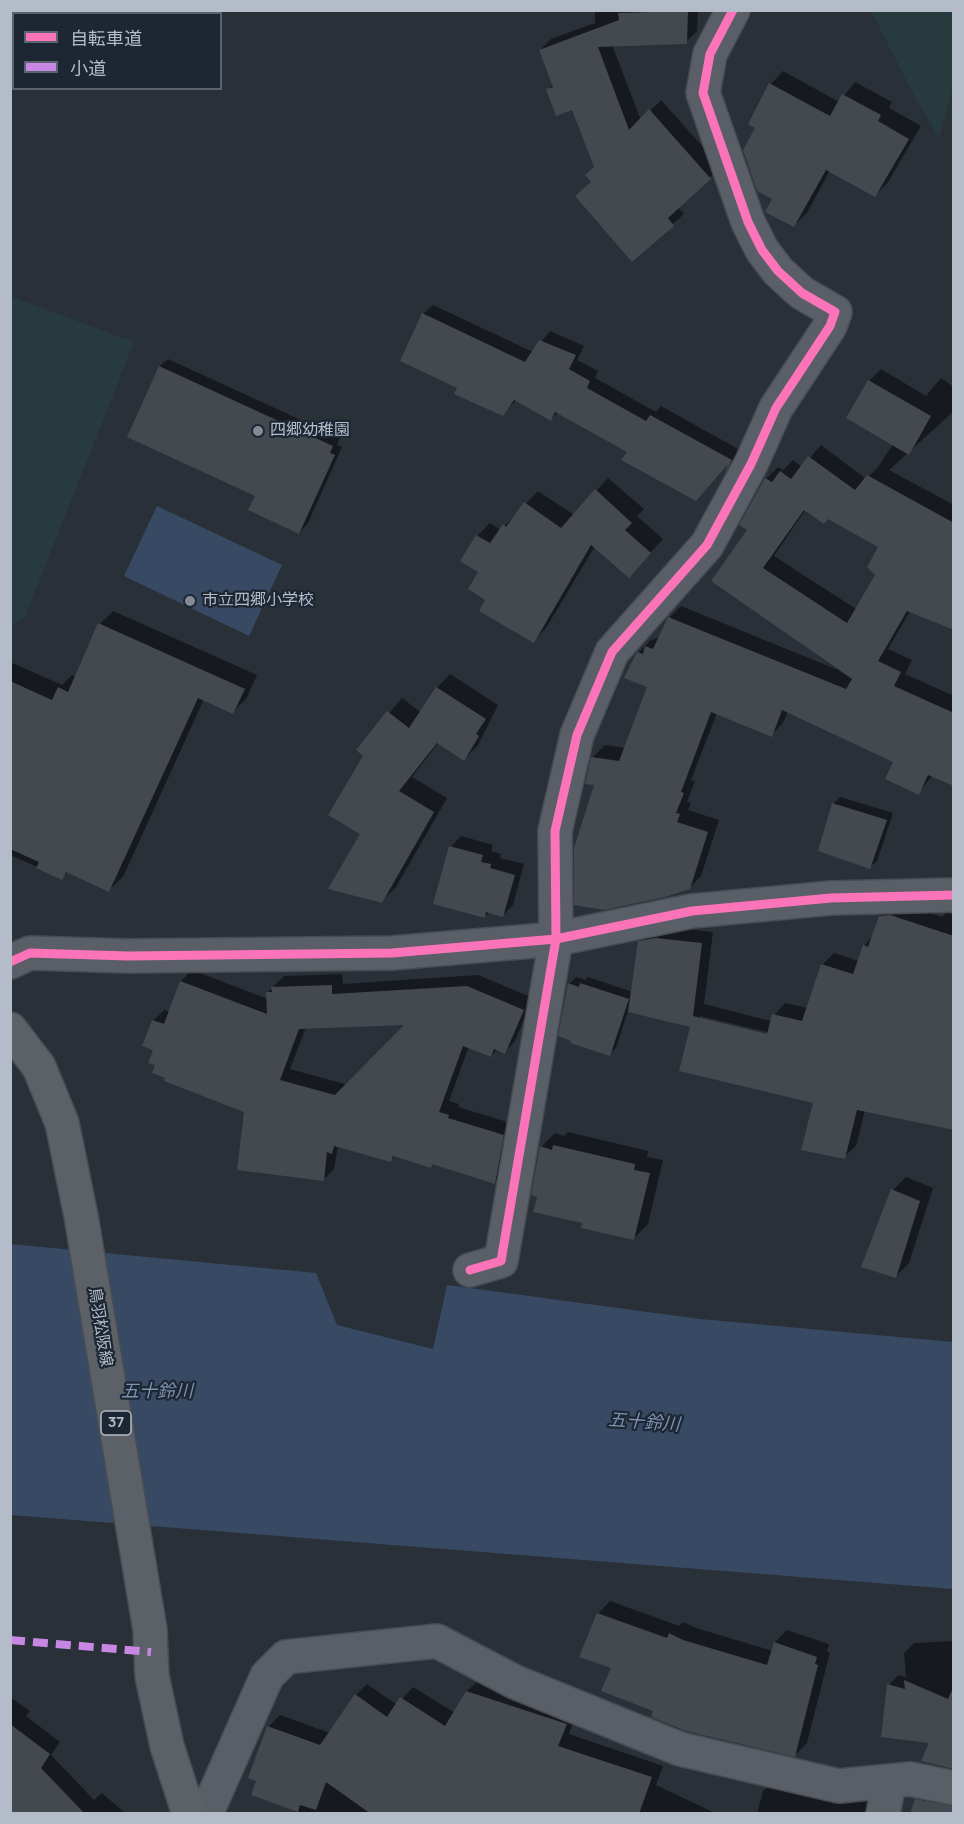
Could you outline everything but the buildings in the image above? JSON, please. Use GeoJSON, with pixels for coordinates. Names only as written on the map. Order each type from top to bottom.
{"type":"FeatureCollection","features":[{"type":"Feature","properties":{"kind":"main road","name":"鳥羽松阪線"},"geometry":{"type":"LineString","coordinates":[[10,1029],[39,1067],[62,1123],[81,1216],[150,1630],[152,1676],[167,1746],[189,1814]]}},
{"type":"Feature","properties":{"kind":"street"},"geometry":{"type":"LineString","coordinates":[[470,1270],[501,1261],[556,939],[555,831],[577,735],[612,652],[707,545],[751,464],[776,408],[830,327],[835,312],[801,292],[778,271],[762,250],[748,222],[703,93],[704,71],[710,54],[733,10]]}},
{"type":"Feature","properties":{"kind":"street"},"geometry":{"type":"LineString","coordinates":[[10,962],[30,953],[128,956],[392,953],[556,939],[692,910],[831,898],[954,895]]}},
{"type":"Feature","properties":{"kind":"street"},"geometry":{"type":"LineString","coordinates":[[206,1814],[267,1676],[286,1657],[437,1641],[515,1682],[680,1749],[839,1786],[910,1779],[954,1788]]}},
{"type":"Feature","properties":{"kind":"street"},"geometry":{"type":"LineString","coordinates":[[883,1814],[889,1782]]}},
{"type":"Feature","properties":{"kind":"green space"},"geometry":{"type":"Polygon","coordinates":[[[871,11],[953,11],[953,86],[939,138],[915,97],[871,11]]]}},
{"type":"Feature","properties":{"kind":"green space"},"geometry":{"type":"Polygon","coordinates":[[[10,296],[134,342],[25,617],[11,626],[10,296]]]}},
{"type":"Feature","properties":{"kind":"water"},"geometry":{"type":"Polygon","coordinates":[[[157,506],[282,565],[249,636],[124,576],[157,506]]]}},
{"type":"Feature","properties":{"kind":"water","name":"五十鈴川"},"geometry":{"type":"Polygon","coordinates":[[[10,1244],[316,1273],[337,1325],[433,1349],[447,1285],[700,1319],[953,1342],[953,1589],[11,1515],[10,1244]]]}},
{"type":"Feature","properties":{"kind":"marked path"},"geometry":{"type":"LineString","coordinates":[[10,1640],[151,1652]]}},
{"type":"Feature","properties":{"kind":"cycle path"},"geometry":{"type":"LineString","coordinates":[[470,1270],[501,1261],[556,939],[555,831],[577,735],[612,652],[707,545],[751,464],[776,408],[830,326],[835,312],[802,293],[778,271],[762,250],[748,222],[703,93],[710,54],[733,10]]}},
{"type":"Feature","properties":{"kind":"cycle path"},"geometry":{"type":"LineString","coordinates":[[10,962],[30,953],[128,956],[392,953],[556,939],[692,911],[831,898],[954,895]]}},
{"type":"Feature","properties":{"kind":"place","name":"四郷幼稚園"},"geometry":{"type":"Point","coordinates":[258,431]}},
{"type":"Feature","properties":{"kind":"place","name":"市立四郷小学校"},"geometry":{"type":"Point","coordinates":[190,601]}}]}
